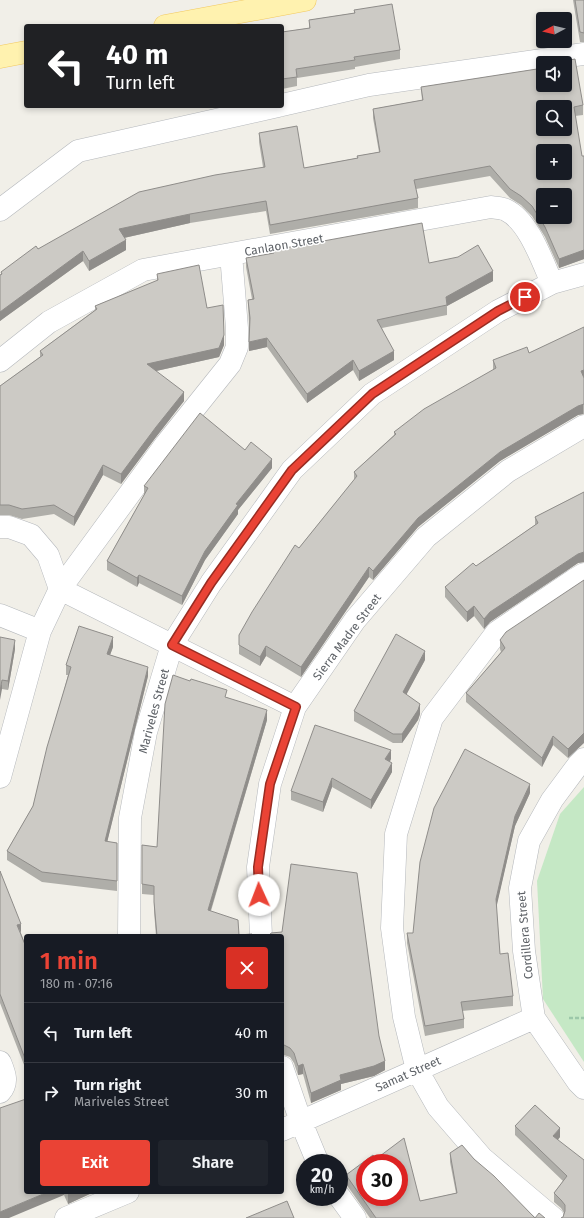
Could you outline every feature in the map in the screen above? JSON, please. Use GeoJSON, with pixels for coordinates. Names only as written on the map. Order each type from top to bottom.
{"type":"FeatureCollection","features":[{"type":"Feature","properties":{"kind":"main road"},"geometry":{"type":"LineString","coordinates":[[176,24],[305,0]]}},
{"type":"Feature","properties":{"kind":"main road"},"geometry":{"type":"LineString","coordinates":[[0,57],[24,52]]}},
{"type":"Feature","properties":{"kind":"street"},"geometry":{"type":"LineString","coordinates":[[284,105],[369,85],[584,54]]}},
{"type":"Feature","properties":{"kind":"street"},"geometry":{"type":"LineString","coordinates":[[0,210],[78,151],[269,108]]}},
{"type":"Feature","properties":{"kind":"street","name":"Canlaon Street"},"geometry":{"type":"LineString","coordinates":[[0,361],[49,322],[143,270],[491,207],[505,209],[516,216],[526,228],[552,283]]}},
{"type":"Feature","properties":{"kind":"street"},"geometry":{"type":"LineString","coordinates":[[0,777],[40,631],[60,589],[166,444],[230,364],[237,347],[231,254]]}},
{"type":"Feature","properties":{"kind":"street","name":"Mariveles Street"},"geometry":{"type":"LineString","coordinates":[[129,934],[130,818],[146,732],[172,645],[211,583],[292,470],[372,394],[498,311],[552,283],[584,274]]}},
{"type":"Feature","properties":{"kind":"street","name":"Sierra Madre Street"},"geometry":{"type":"LineString","coordinates":[[261,934],[258,867],[270,784],[296,707],[355,620],[426,537],[508,471],[584,426]]}},
{"type":"Feature","properties":{"kind":"street"},"geometry":{"type":"LineString","coordinates":[[0,527],[9,527],[31,535],[48,555],[60,589],[296,707]]}},
{"type":"Feature","properties":{"kind":"street"},"geometry":{"type":"LineString","coordinates":[[553,1218],[482,1158],[438,1107],[417,1070],[404,1017],[392,928],[396,834],[432,718],[497,632],[584,574]]}},
{"type":"Feature","properties":{"kind":"street"},"geometry":{"type":"LineString","coordinates":[[0,615],[40,631]]}},
{"type":"Feature","properties":{"kind":"street","name":"Cordillera Street"},"geometry":{"type":"LineString","coordinates":[[584,759],[578,764],[552,800],[529,841],[520,888],[524,951],[534,1018],[578,1082],[584,1088]]}},
{"type":"Feature","properties":{"kind":"street","name":"Samat Street"},"geometry":{"type":"LineString","coordinates":[[292,1126],[534,1018]]}},
{"type":"Feature","properties":{"kind":"street"},"geometry":{"type":"LineString","coordinates":[[0,1062],[6,1078],[0,1092]]}},
{"type":"Feature","properties":{"kind":"street"},"geometry":{"type":"LineString","coordinates":[[284,1079],[292,1126],[312,1154]]}},
{"type":"Feature","properties":{"kind":"street"},"geometry":{"type":"LineString","coordinates":[[66,1218],[123,1194]]}},
{"type":"Feature","properties":{"kind":"street"},"geometry":{"type":"LineString","coordinates":[[346,1206],[355,1218]]}},
{"type":"Feature","properties":{"kind":"green space"},"geometry":{"type":"Polygon","coordinates":[[[584,787],[584,1062],[543,999],[537,881],[560,814],[584,787]]]}},
{"type":"Feature","properties":{"kind":"building"},"geometry":{"type":"Polygon","coordinates":[[[575,0],[584,0],[584,33],[580,32],[575,0]]]}},
{"type":"Feature","properties":{"kind":"building"},"geometry":{"type":"Polygon","coordinates":[[[392,4],[400,50],[354,57],[355,60],[296,69],[297,77],[284,79],[284,32],[310,28],[309,20],[355,13],[354,10],[392,4]]]}},
{"type":"Feature","properties":{"kind":"building"},"geometry":{"type":"Polygon","coordinates":[[[575,59],[583,105],[574,107],[582,156],[584,156],[584,250],[559,259],[543,224],[572,224],[572,188],[536,188],[536,212],[532,206],[521,196],[510,189],[490,166],[414,180],[418,198],[270,225],[266,201],[190,214],[119,229],[126,240],[89,261],[83,251],[0,312],[1,272],[36,246],[38,249],[139,192],[215,175],[265,167],[259,133],[297,126],[304,168],[358,158],[357,156],[380,152],[373,109],[423,100],[421,87],[536,69],[536,92],[572,92],[572,60],[575,59]]]}},
{"type":"Feature","properties":{"kind":"building"},"geometry":{"type":"Polygon","coordinates":[[[422,223],[429,263],[458,257],[478,245],[493,271],[446,297],[447,305],[377,320],[394,351],[359,371],[353,360],[307,394],[267,338],[249,342],[250,318],[248,300],[254,299],[246,258],[274,253],[274,250],[422,223]]]}},
{"type":"Feature","properties":{"kind":"building"},"geometry":{"type":"Polygon","coordinates":[[[199,265],[207,308],[223,305],[224,335],[219,348],[147,364],[184,392],[121,474],[103,465],[74,517],[54,505],[22,509],[9,505],[0,505],[0,386],[43,355],[40,351],[97,309],[95,306],[158,280],[157,274],[199,265]]]}},
{"type":"Feature","properties":{"kind":"building"},"geometry":{"type":"Polygon","coordinates":[[[584,327],[584,370],[581,371],[584,378],[584,404],[578,406],[500,452],[418,518],[373,571],[369,567],[301,667],[266,646],[260,657],[239,645],[239,635],[295,545],[299,548],[357,476],[354,472],[396,434],[394,432],[424,409],[496,368],[493,360],[527,347],[529,353],[584,327]]]}},
{"type":"Feature","properties":{"kind":"building"},"geometry":{"type":"Polygon","coordinates":[[[200,413],[245,450],[251,442],[272,459],[236,504],[238,505],[205,551],[182,596],[139,575],[137,578],[107,561],[148,488],[144,486],[200,413]]]}},
{"type":"Feature","properties":{"kind":"building"},"geometry":{"type":"Polygon","coordinates":[[[584,492],[584,552],[578,554],[490,612],[484,619],[474,606],[467,612],[445,587],[473,563],[476,566],[538,523],[535,517],[584,492]]]}},
{"type":"Feature","properties":{"kind":"building"},"geometry":{"type":"Polygon","coordinates":[[[584,580],[584,733],[568,749],[553,736],[542,758],[466,693],[505,648],[500,640],[506,632],[584,580]]]}},
{"type":"Feature","properties":{"kind":"building"},"geometry":{"type":"Polygon","coordinates":[[[79,626],[113,637],[107,654],[148,667],[105,841],[117,843],[117,881],[42,872],[7,851],[33,806],[47,747],[71,667],[66,665],[79,626]]]}},
{"type":"Feature","properties":{"kind":"building"},"geometry":{"type":"Polygon","coordinates":[[[396,634],[425,651],[403,692],[420,704],[418,710],[402,734],[393,734],[354,711],[396,634]]]}},
{"type":"Feature","properties":{"kind":"building"},"geometry":{"type":"Polygon","coordinates":[[[0,637],[15,640],[8,681],[2,680],[0,691],[0,637]]]}},
{"type":"Feature","properties":{"kind":"building"},"geometry":{"type":"Polygon","coordinates":[[[173,675],[190,681],[191,679],[227,690],[225,697],[267,710],[208,910],[238,920],[239,934],[157,934],[154,886],[142,884],[142,845],[157,847],[165,704],[173,675]]]}},
{"type":"Feature","properties":{"kind":"building"},"geometry":{"type":"Polygon","coordinates":[[[315,725],[391,750],[385,759],[392,763],[371,800],[332,778],[323,802],[291,791],[315,725]]]}},
{"type":"Feature","properties":{"kind":"building"},"geometry":{"type":"Polygon","coordinates":[[[465,749],[530,784],[515,816],[496,899],[500,954],[508,953],[513,996],[461,1002],[464,1019],[425,1026],[407,933],[413,933],[420,862],[434,808],[465,749]]]}},
{"type":"Feature","properties":{"kind":"building"},"geometry":{"type":"Polygon","coordinates":[[[291,864],[357,873],[379,1036],[385,1061],[374,1066],[340,1075],[341,1080],[311,1093],[303,1064],[298,1066],[294,1053],[290,1048],[284,1045],[284,934],[270,934],[282,932],[291,864]]]}},
{"type":"Feature","properties":{"kind":"building"},"geometry":{"type":"Polygon","coordinates":[[[0,871],[21,924],[17,925],[24,942],[24,1056],[0,994],[0,871]]]}},
{"type":"Feature","properties":{"kind":"building"},"geometry":{"type":"Polygon","coordinates":[[[24,1100],[24,1194],[43,1194],[0,1212],[0,1108],[24,1100]]]}},
{"type":"Feature","properties":{"kind":"building"},"geometry":{"type":"Polygon","coordinates":[[[535,1105],[560,1128],[553,1136],[584,1160],[584,1218],[561,1218],[563,1217],[565,1211],[565,1205],[554,1193],[567,1176],[515,1126],[535,1105]]]}},
{"type":"Feature","properties":{"kind":"building"},"geometry":{"type":"Polygon","coordinates":[[[404,1138],[420,1201],[457,1193],[450,1153],[462,1145],[474,1159],[494,1176],[535,1218],[376,1218],[368,1206],[408,1206],[408,1154],[383,1154],[404,1138]]]}},
{"type":"Feature","properties":{"kind":"building"},"geometry":{"type":"Polygon","coordinates":[[[356,1168],[356,1189],[348,1178],[348,1174],[356,1168]]]}},
{"type":"Feature","properties":{"kind":"building"},"geometry":{"type":"Polygon","coordinates":[[[287,1201],[294,1218],[246,1218],[287,1201]]]}},
{"type":"Feature","properties":{"kind":"building"},"geometry":{"type":"Polygon","coordinates":[[[539,1213],[545,1218],[535,1218],[539,1213]]]}},
{"type":"Feature","properties":{"kind":"route"},"geometry":{"type":"LineString","coordinates":[[259,895],[258,867],[270,784],[296,707],[172,645],[211,583],[292,470],[372,394],[498,311],[525,297]]}}]}
